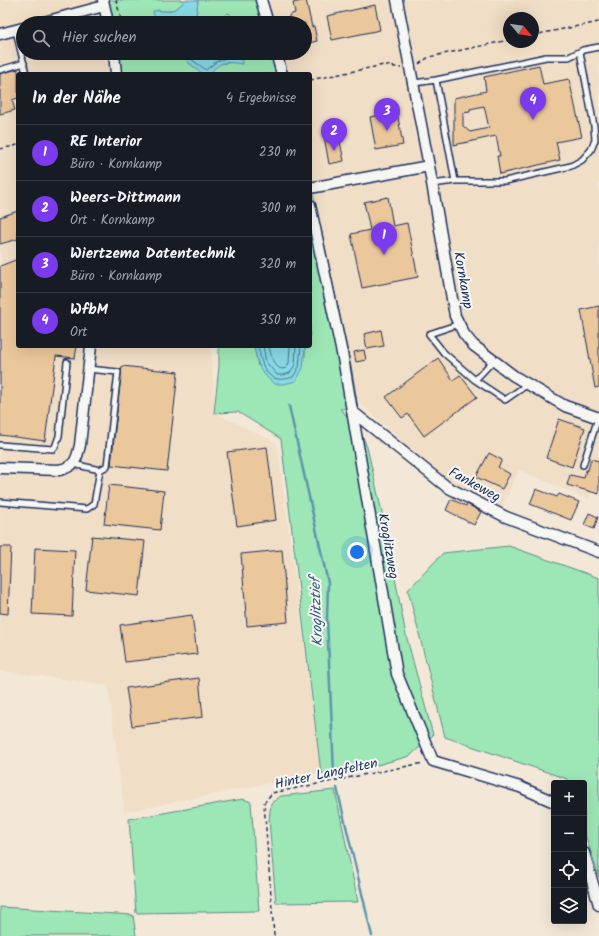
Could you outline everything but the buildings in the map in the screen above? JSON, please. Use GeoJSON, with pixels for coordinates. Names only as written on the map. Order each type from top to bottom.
{"type":"FeatureCollection","features":[{"type":"Feature","properties":{"kind":"street"},"geometry":{"type":"LineString","coordinates":[[261,0],[266,16]]}},
{"type":"Feature","properties":{"kind":"street","name":"Kornkamp"},"geometry":{"type":"LineString","coordinates":[[397,0],[414,83],[455,316],[464,334],[473,345],[493,361],[565,406],[598,418]]}},
{"type":"Feature","properties":{"kind":"street"},"geometry":{"type":"LineString","coordinates":[[62,16],[104,3],[107,16]]}},
{"type":"Feature","properties":{"kind":"street"},"geometry":{"type":"LineString","coordinates":[[0,34],[16,30]]}},
{"type":"Feature","properties":{"kind":"street"},"geometry":{"type":"LineString","coordinates":[[115,60],[116,72]]}},
{"type":"Feature","properties":{"kind":"street"},"geometry":{"type":"LineString","coordinates":[[278,60],[281,72]]}},
{"type":"Feature","properties":{"kind":"street"},"geometry":{"type":"LineString","coordinates":[[312,188],[429,166]]}},
{"type":"Feature","properties":{"kind":"street","name":"Kroglitzweg"},"geometry":{"type":"LineString","coordinates":[[312,214],[344,358],[397,674],[433,761]]}},
{"type":"Feature","properties":{"kind":"street"},"geometry":{"type":"LineString","coordinates":[[0,468],[59,470],[67,469],[73,464],[78,456],[80,444],[91,348]]}},
{"type":"Feature","properties":{"kind":"street","name":"Fankeweg"},"geometry":{"type":"LineString","coordinates":[[353,412],[447,487],[506,516],[599,552]]}},
{"type":"Feature","properties":{"kind":"street"},"geometry":{"type":"LineString","coordinates":[[433,761],[520,787],[551,801]]}},
{"type":"Feature","properties":{"kind":"street"},"geometry":{"type":"LineString","coordinates":[[587,864],[599,905]]}},
{"type":"Feature","properties":{"kind":"lane"},"geometry":{"type":"LineString","coordinates":[[414,83],[436,80],[546,57],[569,57],[580,52],[599,47]]}},
{"type":"Feature","properties":{"kind":"lane"},"geometry":{"type":"LineString","coordinates":[[432,184],[455,180],[505,181],[571,166],[582,160],[591,150],[595,140],[594,126],[580,52]]}},
{"type":"Feature","properties":{"kind":"lane"},"geometry":{"type":"LineString","coordinates":[[24,60],[26,72]]}},
{"type":"Feature","properties":{"kind":"lane"},"geometry":{"type":"LineString","coordinates":[[0,70],[24,63]]}},
{"type":"Feature","properties":{"kind":"lane"},"geometry":{"type":"LineString","coordinates":[[436,80],[455,180]]}},
{"type":"Feature","properties":{"kind":"lane"},"geometry":{"type":"LineString","coordinates":[[459,324],[428,334],[444,354],[475,380],[505,400],[528,384]]}},
{"type":"Feature","properties":{"kind":"lane"},"geometry":{"type":"LineString","coordinates":[[475,380],[493,361]]}},
{"type":"Feature","properties":{"kind":"lane"},"geometry":{"type":"LineString","coordinates":[[0,445],[53,449],[56,447],[59,436],[67,362]]}},
{"type":"Feature","properties":{"kind":"lane"},"geometry":{"type":"LineString","coordinates":[[73,464],[100,470],[107,466],[118,372],[88,369]]}},
{"type":"Feature","properties":{"kind":"lane"},"geometry":{"type":"LineString","coordinates":[[583,465],[598,418]]}},
{"type":"Feature","properties":{"kind":"lane"},"geometry":{"type":"LineString","coordinates":[[0,502],[87,509],[94,504],[100,470]]}},
{"type":"Feature","properties":{"kind":"path"},"geometry":{"type":"LineString","coordinates":[[116,0],[120,16]]}},
{"type":"Feature","properties":{"kind":"path"},"geometry":{"type":"LineString","coordinates":[[539,34],[599,22]]}},
{"type":"Feature","properties":{"kind":"path"},"geometry":{"type":"LineString","coordinates":[[429,57],[503,41]]}},
{"type":"Feature","properties":{"kind":"path"},"geometry":{"type":"LineString","coordinates":[[312,80],[384,65]]}},
{"type":"Feature","properties":{"kind":"path"},"geometry":{"type":"LineString","coordinates":[[0,149],[16,145]]}},
{"type":"Feature","properties":{"kind":"path","name":"Hinter Langfelten"},"geometry":{"type":"LineString","coordinates":[[274,936],[264,803],[272,793],[433,761]]}},
{"type":"Feature","properties":{"kind":"shaded area"},"geometry":{"type":"Polygon","coordinates":[[[0,0],[98,0],[101,16],[16,16],[16,60],[108,60],[109,72],[16,72],[16,348],[211,348],[215,413],[277,443],[321,773],[124,812],[108,686],[96,683],[0,671],[0,0]]]}},
{"type":"Feature","properties":{"kind":"shaded area"},"geometry":{"type":"Polygon","coordinates":[[[261,0],[599,0],[599,468],[589,500],[519,470],[501,510],[449,483],[360,403],[351,386],[312,214],[312,72],[281,72],[278,60],[312,60],[312,16],[266,16],[261,0]]]}},
{"type":"Feature","properties":{"kind":"green space"},"geometry":{"type":"Polygon","coordinates":[[[107,0],[184,0],[183,4],[174,9],[168,11],[157,10],[156,16],[110,16],[107,0]]]}},
{"type":"Feature","properties":{"kind":"green space"},"geometry":{"type":"Polygon","coordinates":[[[198,0],[266,0],[270,16],[230,16],[229,13],[225,16],[196,16],[198,0]]]}},
{"type":"Feature","properties":{"kind":"green space"},"geometry":{"type":"Polygon","coordinates":[[[120,60],[186,60],[200,72],[122,72],[120,60]]]}},
{"type":"Feature","properties":{"kind":"green space"},"geometry":{"type":"Polygon","coordinates":[[[241,60],[283,60],[286,72],[211,72],[218,64],[242,61],[241,60]]]}},
{"type":"Feature","properties":{"kind":"green space"},"geometry":{"type":"Polygon","coordinates":[[[312,188],[352,371],[358,408],[340,409],[359,428],[367,447],[384,521],[406,635],[433,735],[410,756],[345,774],[321,773],[281,439],[238,412],[214,413],[219,366],[219,348],[254,348],[258,366],[305,357],[305,348],[312,348],[312,188]]]}},
{"type":"Feature","properties":{"kind":"green space"},"geometry":{"type":"Polygon","coordinates":[[[509,546],[599,578],[599,877],[587,840],[587,780],[567,780],[445,737],[408,590],[443,553],[509,546]]]}},
{"type":"Feature","properties":{"kind":"green space"},"geometry":{"type":"Polygon","coordinates":[[[335,790],[358,902],[276,903],[269,820],[271,803],[281,796],[335,790]]]}},
{"type":"Feature","properties":{"kind":"green space"},"geometry":{"type":"Polygon","coordinates":[[[243,799],[251,802],[259,911],[136,913],[129,819],[243,799]]]}},
{"type":"Feature","properties":{"kind":"green space"},"geometry":{"type":"Polygon","coordinates":[[[0,907],[133,915],[136,936],[0,936],[0,907]]]}},
{"type":"Feature","properties":{"kind":"water"},"geometry":{"type":"Polygon","coordinates":[[[184,0],[198,0],[196,16],[154,16],[153,11],[170,11],[181,5],[184,0]]]}},
{"type":"Feature","properties":{"kind":"water"},"geometry":{"type":"Polygon","coordinates":[[[186,60],[241,60],[242,64],[225,63],[218,65],[211,72],[200,72],[186,60]]]}},
{"type":"Feature","properties":{"kind":"water"},"geometry":{"type":"Polygon","coordinates":[[[254,348],[305,348],[303,368],[296,381],[284,384],[274,384],[265,375],[257,358],[254,348]]]}},
{"type":"Feature","properties":{"kind":"waterway","name":"Kroglitztief"},"geometry":{"type":"LineString","coordinates":[[289,406],[328,583],[327,619],[334,773]]}},
{"type":"Feature","properties":{"kind":"waterway","name":"Kroglitztief"},"geometry":{"type":"LineString","coordinates":[[337,788],[372,936]]}},
{"type":"Feature","properties":{"kind":"place","name":"WfbM"},"geometry":{"type":"Point","coordinates":[533,120]}},
{"type":"Feature","properties":{"kind":"place","name":"Wiertzema Datentechnik"},"geometry":{"type":"Point","coordinates":[387,131]}},
{"type":"Feature","properties":{"kind":"place","name":"Weers-Dittmann"},"geometry":{"type":"Point","coordinates":[334,151]}},
{"type":"Feature","properties":{"kind":"place","name":"RE Interior"},"geometry":{"type":"Point","coordinates":[384,255]}}]}
